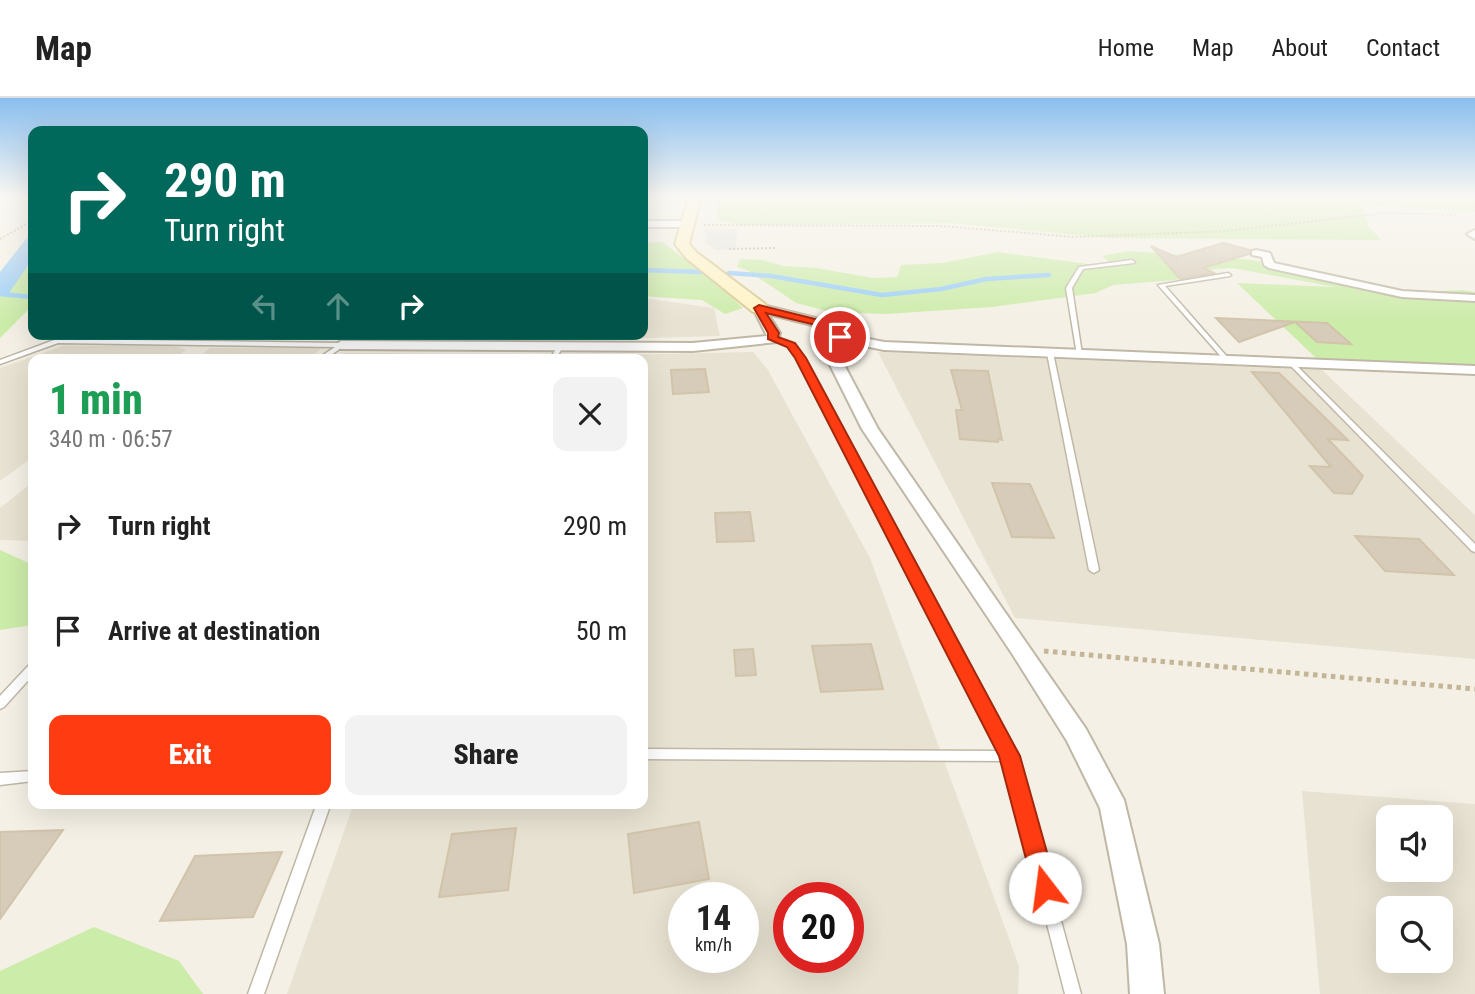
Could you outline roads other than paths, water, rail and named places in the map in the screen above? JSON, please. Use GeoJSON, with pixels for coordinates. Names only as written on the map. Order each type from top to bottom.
{"type":"FeatureCollection","features":[{"type":"Feature","properties":{"kind":"street"},"geometry":{"type":"LineString","coordinates":[[341,345],[556,353],[693,347],[773,339],[774,333],[759,308],[691,254],[682,244],[682,239]]}},
{"type":"Feature","properties":{"kind":"street"},"geometry":{"type":"LineString","coordinates":[[1256,253],[1266,255],[1269,265],[1402,293],[1475,298]]}},
{"type":"Feature","properties":{"kind":"street"},"geometry":{"type":"LineString","coordinates":[[759,308],[828,325],[840,337],[884,346],[1475,370]]}},
{"type":"Feature","properties":{"kind":"street"},"geometry":{"type":"LineString","coordinates":[[840,337],[832,357],[853,401],[1077,736],[1114,808],[1143,944],[1147,994]]}},
{"type":"Feature","properties":{"kind":"lane"},"geometry":{"type":"LineString","coordinates":[[1079,354],[1069,288],[1081,268],[1132,262]]}},
{"type":"Feature","properties":{"kind":"lane"},"geometry":{"type":"LineString","coordinates":[[1227,360],[1161,285],[1228,275]]}},
{"type":"Feature","properties":{"kind":"lane"},"geometry":{"type":"LineString","coordinates":[[773,339],[791,345],[801,358],[1010,756],[1073,994]]}},
{"type":"Feature","properties":{"kind":"lane"},"geometry":{"type":"LineString","coordinates":[[0,362],[57,341],[341,345]]}},
{"type":"Feature","properties":{"kind":"lane"},"geometry":{"type":"LineString","coordinates":[[328,354],[341,345]]}},
{"type":"Feature","properties":{"kind":"lane"},"geometry":{"type":"LineString","coordinates":[[1050,352],[1094,570]]}},
{"type":"Feature","properties":{"kind":"lane"},"geometry":{"type":"LineString","coordinates":[[1291,363],[1475,549]]}},
{"type":"Feature","properties":{"kind":"lane"},"geometry":{"type":"LineString","coordinates":[[0,704],[28,673]]}},
{"type":"Feature","properties":{"kind":"lane"},"geometry":{"type":"LineString","coordinates":[[648,754],[1010,756]]}},
{"type":"Feature","properties":{"kind":"lane"},"geometry":{"type":"LineString","coordinates":[[0,779],[28,776]]}},
{"type":"Feature","properties":{"kind":"lane"},"geometry":{"type":"LineString","coordinates":[[256,994],[322,809]]}},
{"type":"Feature","properties":{"kind":"waterway"},"geometry":{"type":"LineString","coordinates":[[0,288],[28,250]]}},
{"type":"Feature","properties":{"kind":"waterway"},"geometry":{"type":"LineString","coordinates":[[648,270],[702,272]]}},
{"type":"Feature","properties":{"kind":"waterway"},"geometry":{"type":"LineString","coordinates":[[729,273],[771,276],[882,295],[941,289],[986,279],[1049,275]]}},
{"type":"Feature","properties":{"kind":"waterway"},"geometry":{"type":"LineString","coordinates":[[0,294],[28,297]]}}]}
